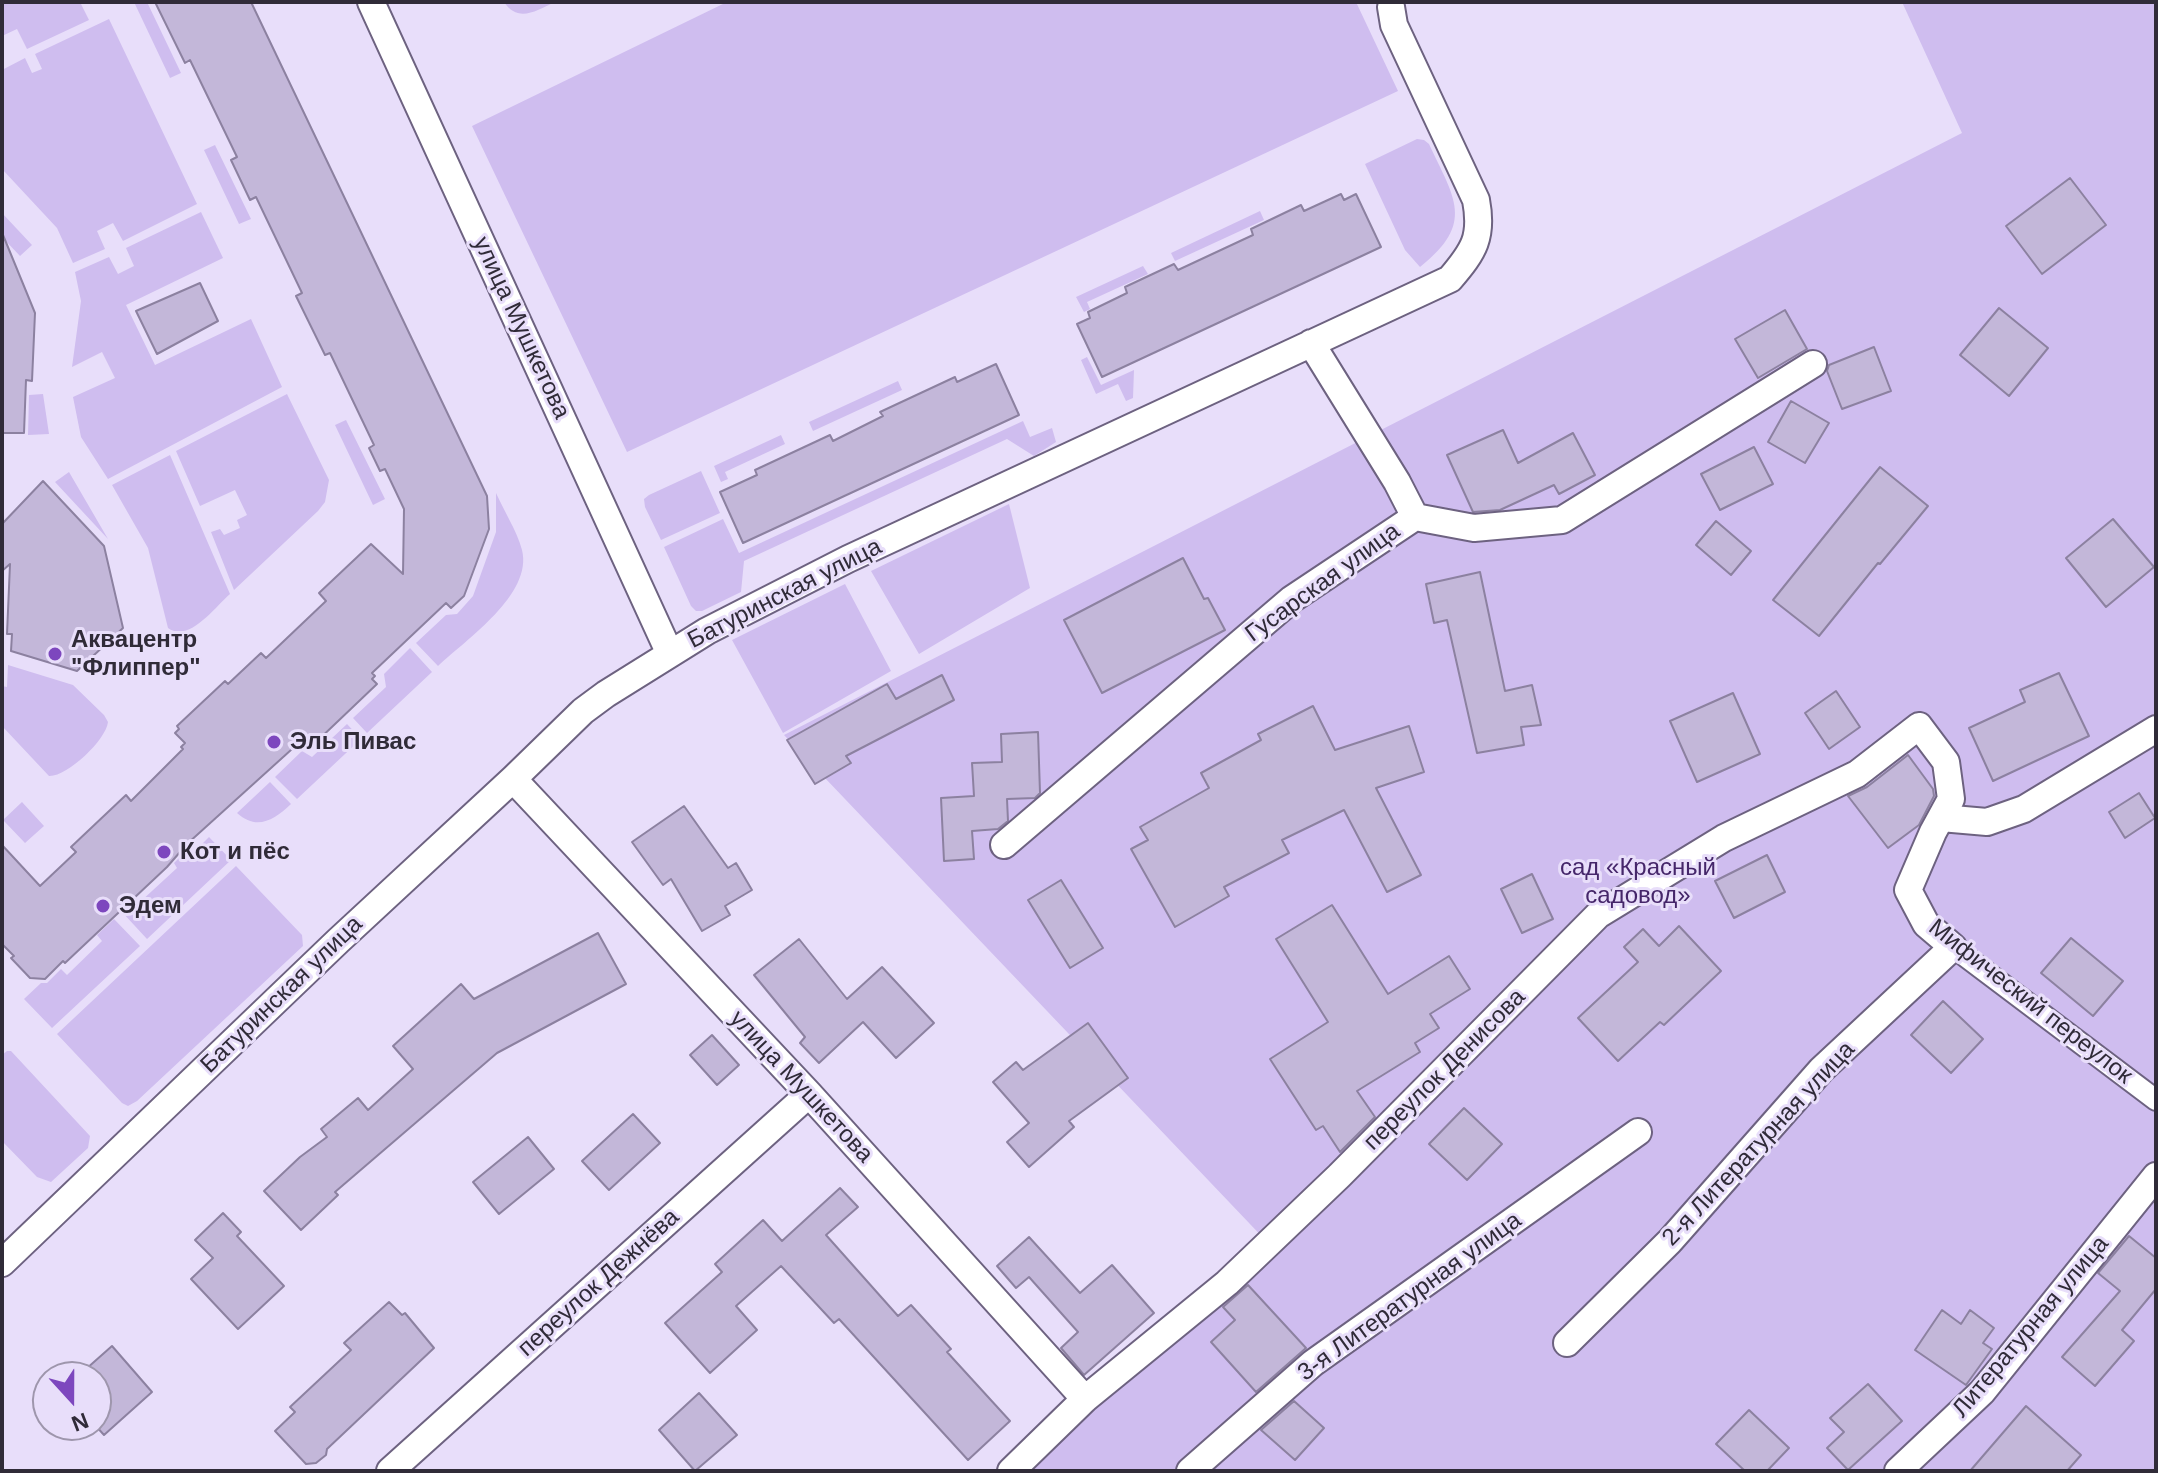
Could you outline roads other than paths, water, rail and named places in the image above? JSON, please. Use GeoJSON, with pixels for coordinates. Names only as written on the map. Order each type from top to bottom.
{"type":"FeatureCollection","features":[{"type":"Feature","properties":{"kind":"street","name":"улица Мушкетова"},"geometry":{"type":"LineString","coordinates":[[371,2],[670,654]]}},
{"type":"Feature","properties":{"kind":"street","name":"Батуринская улица"},"geometry":{"type":"LineString","coordinates":[[2,1263],[583,711],[707,631],[848,559],[1450,279],[1477,243],[1480,221],[1476,200],[1394,25],[1391,7]]}},
{"type":"Feature","properties":{"kind":"street"},"geometry":{"type":"LineString","coordinates":[[1311,343],[1397,482],[1415,517]]}},
{"type":"Feature","properties":{"kind":"street","name":"Гусарская улица"},"geometry":{"type":"LineString","coordinates":[[1004,845],[1292,599],[1415,517],[1474,528],[1562,520],[1813,364]]}},
{"type":"Feature","properties":{"kind":"street","name":"Мифический переулок"},"geometry":{"type":"LineString","coordinates":[[1919,726],[1946,762],[1951,799],[1908,890],[1926,924],[2156,1100]]}},
{"type":"Feature","properties":{"kind":"street","name":"переулок Денисова"},"geometry":{"type":"LineString","coordinates":[[1011,1471],[1085,1399],[1227,1283],[1339,1176],[1598,915],[1724,838],[1857,774],[1919,726]]}},
{"type":"Feature","properties":{"kind":"street"},"geometry":{"type":"LineString","coordinates":[[1941,818],[1987,822],[2024,809],[2156,729]]}},
{"type":"Feature","properties":{"kind":"street","name":"улица Мушкетова"},"geometry":{"type":"LineString","coordinates":[[513,779],[809,1094],[1085,1399]]}},
{"type":"Feature","properties":{"kind":"street","name":"2-я Литературная улица"},"geometry":{"type":"LineString","coordinates":[[1567,1343],[1670,1241],[1821,1070],[1953,947]]}},
{"type":"Feature","properties":{"kind":"street","name":"переулок Дежнёва"},"geometry":{"type":"LineString","coordinates":[[390,1471],[809,1094]]}},
{"type":"Feature","properties":{"kind":"street","name":"3-я Литературная улица"},"geometry":{"type":"LineString","coordinates":[[1190,1471],[1313,1363],[1638,1132]]}},
{"type":"Feature","properties":{"kind":"street","name":"Литературная улица"},"geometry":{"type":"LineString","coordinates":[[1898,1471],[1982,1392],[2156,1176]]}},
{"type":"Feature","properties":{"kind":"place","name":"Аквацентр \"Флиппер\""},"geometry":{"type":"Point","coordinates":[55,654]}},
{"type":"Feature","properties":{"kind":"place","name":"Эль Пивас"},"geometry":{"type":"Point","coordinates":[274,742]}},
{"type":"Feature","properties":{"kind":"place","name":"Кот и пёс"},"geometry":{"type":"Point","coordinates":[164,852]}},
{"type":"Feature","properties":{"kind":"place","name":"Эдем"},"geometry":{"type":"Point","coordinates":[103,906]}},
{"type":"Feature","properties":{"kind":"park label","name":"сад «Красный садовод»"},"geometry":{"type":"Point","coordinates":[1638,882]}}]}
